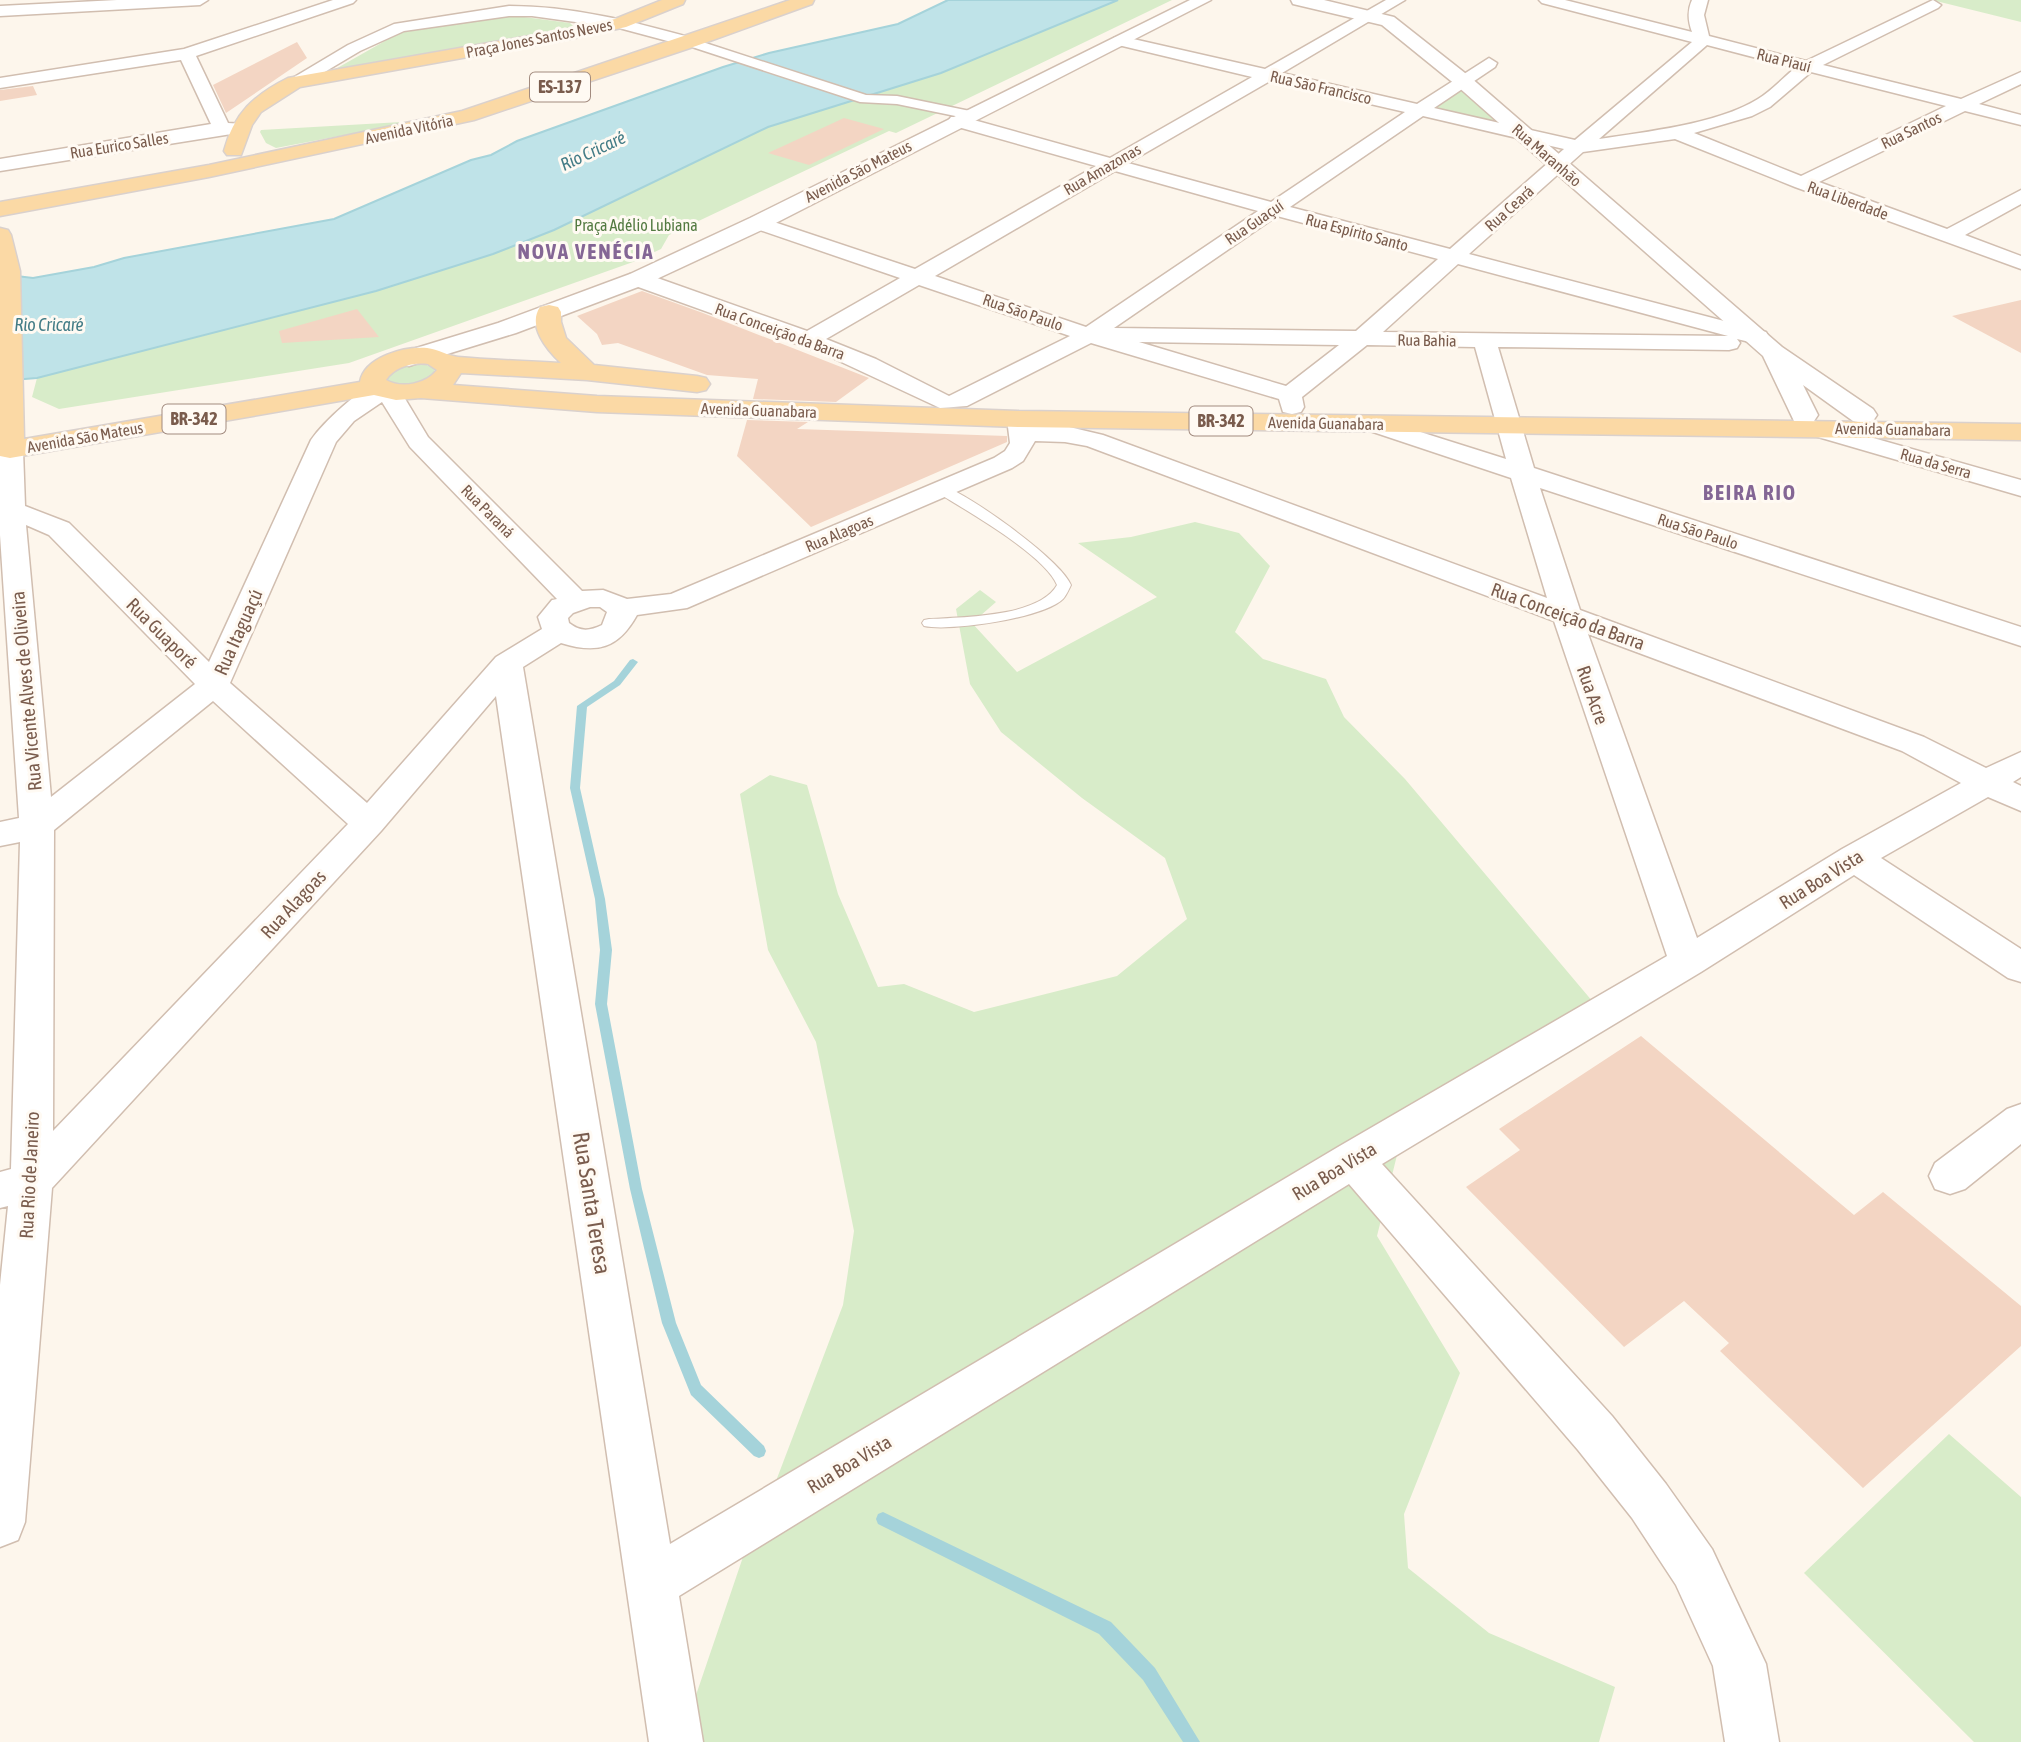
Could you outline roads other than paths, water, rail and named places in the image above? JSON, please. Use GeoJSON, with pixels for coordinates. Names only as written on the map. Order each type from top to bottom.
{"type":"FeatureCollection","features":[{"type":"Feature","properties":{"kind":"main road"},"geometry":{"type":"LineString","coordinates":[[620,23],[677,0]]}},
{"type":"Feature","properties":{"kind":"main road","name":"Avenida Vitória"},"geometry":{"type":"LineString","coordinates":[[0,209],[209,171],[467,117],[806,0]]}},
{"type":"Feature","properties":{"kind":"main road","name":"Praça Jones Santos Neves"},"geometry":{"type":"LineString","coordinates":[[295,82],[529,42],[620,23]]}},
{"type":"Feature","properties":{"kind":"main road"},"geometry":{"type":"LineString","coordinates":[[234,151],[230,128],[271,93],[295,82]]}},
{"type":"Feature","properties":{"kind":"main road"},"geometry":{"type":"LineString","coordinates":[[0,196],[204,162],[234,151],[308,149]]}},
{"type":"Feature","properties":{"kind":"main road"},"geometry":{"type":"LineString","coordinates":[[0,235],[8,271],[19,425]]}},
{"type":"Feature","properties":{"kind":"main road"},"geometry":{"type":"LineString","coordinates":[[549,312],[547,325],[554,341],[587,372]]}},
{"type":"Feature","properties":{"kind":"main road","name":"BR-342"},"geometry":{"type":"LineString","coordinates":[[382,385],[409,358],[444,362]]}},
{"type":"Feature","properties":{"kind":"main road"},"geometry":{"type":"LineString","coordinates":[[419,391],[433,386],[448,375],[450,369],[444,362]]}},
{"type":"Feature","properties":{"kind":"main road","name":"Avenida Guanabara"},"geometry":{"type":"LineString","coordinates":[[444,362],[587,372],[729,388],[895,388],[1023,418],[1291,401],[1506,417],[1807,421],[2021,432]]}},
{"type":"Feature","properties":{"kind":"main road","name":"Avenida São Mateus"},"geometry":{"type":"LineString","coordinates":[[19,425],[382,385]]}},
{"type":"Feature","properties":{"kind":"main road","name":"Avenida São Mateus"},"geometry":{"type":"LineString","coordinates":[[19,425],[382,385]]}},
{"type":"Feature","properties":{"kind":"main road","name":"BR-342"},"geometry":{"type":"LineString","coordinates":[[382,385],[419,391]]}},
{"type":"Feature","properties":{"kind":"main road","name":"Avenida Guanabara"},"geometry":{"type":"LineString","coordinates":[[419,391],[597,404],[1023,418],[1376,425],[1506,417]]}},
{"type":"Feature","properties":{"kind":"main road","name":"Avenida Guanabara"},"geometry":{"type":"LineString","coordinates":[[1807,421],[1863,415],[2021,418]]}},
{"type":"Feature","properties":{"kind":"street"},"geometry":{"type":"LineString","coordinates":[[0,11],[200,0]]}},
{"type":"Feature","properties":{"kind":"street","name":"Avenida São Mateus"},"geometry":{"type":"LineString","coordinates":[[409,358],[507,328],[638,279],[758,223],[1203,0]]}},
{"type":"Feature","properties":{"kind":"street","name":"Rua Maranhão"},"geometry":{"type":"LineString","coordinates":[[1299,0],[1372,15],[1388,21],[1463,81],[1765,344],[1863,415]]}},
{"type":"Feature","properties":{"kind":"street","name":"Rua Amazonas"},"geometry":{"type":"LineString","coordinates":[[808,340],[1397,0]]}},
{"type":"Feature","properties":{"kind":"street","name":"Rua Piauí"},"geometry":{"type":"LineString","coordinates":[[1547,0],[2021,120]]}},
{"type":"Feature","properties":{"kind":"street"},"geometry":{"type":"LineString","coordinates":[[1700,0],[1696,6],[1697,27],[1703,41]]}},
{"type":"Feature","properties":{"kind":"street"},"geometry":{"type":"LineString","coordinates":[[0,83],[187,54],[343,2]]}},
{"type":"Feature","properties":{"kind":"street"},"geometry":{"type":"LineString","coordinates":[[1580,147],[1677,133],[1724,121],[1755,108],[1808,66],[1933,5]]}},
{"type":"Feature","properties":{"kind":"street","name":"Praça Jones Santos Neves"},"geometry":{"type":"LineString","coordinates":[[295,82],[362,44],[400,27],[521,10],[620,23]]}},
{"type":"Feature","properties":{"kind":"street"},"geometry":{"type":"LineString","coordinates":[[379,14],[400,27]]}},
{"type":"Feature","properties":{"kind":"street"},"geometry":{"type":"LineString","coordinates":[[620,23],[690,42],[865,99],[897,100],[964,118]]}},
{"type":"Feature","properties":{"kind":"street","name":"Rua São Francisco"},"geometry":{"type":"LineString","coordinates":[[1120,41],[1580,147]]}},
{"type":"Feature","properties":{"kind":"street","name":"Rua Ceará"},"geometry":{"type":"LineString","coordinates":[[1291,401],[1558,164],[1703,41]]}},
{"type":"Feature","properties":{"kind":"street"},"geometry":{"type":"LineString","coordinates":[[187,54],[230,128]]}},
{"type":"Feature","properties":{"kind":"street","name":"Rua Guaçuí"},"geometry":{"type":"LineString","coordinates":[[1014,375],[1089,335],[1489,63]]}},
{"type":"Feature","properties":{"kind":"street","name":"Rua Santos"},"geometry":{"type":"LineString","coordinates":[[1802,183],[2021,77]]}},
{"type":"Feature","properties":{"kind":"street","name":"Rua Espírito Santo"},"geometry":{"type":"LineString","coordinates":[[964,118],[1110,164],[1765,344]]}},
{"type":"Feature","properties":{"kind":"street","name":"Rua Eurico Salles"},"geometry":{"type":"LineString","coordinates":[[0,164],[230,128]]}},
{"type":"Feature","properties":{"kind":"street","name":"Rua Liberdade"},"geometry":{"type":"LineString","coordinates":[[1677,133],[1802,183],[2021,263]]}},
{"type":"Feature","properties":{"kind":"street"},"geometry":{"type":"LineString","coordinates":[[145,142],[151,172]]}},
{"type":"Feature","properties":{"kind":"street"},"geometry":{"type":"LineString","coordinates":[[1949,236],[2021,196]]}},
{"type":"Feature","properties":{"kind":"street","name":"Rua São Paulo"},"geometry":{"type":"LineString","coordinates":[[758,223],[1291,401]]}},
{"type":"Feature","properties":{"kind":"street","name":"Rua Conceição da Barra"},"geometry":{"type":"LineString","coordinates":[[638,279],[808,340],[895,388]]}},
{"type":"Feature","properties":{"kind":"street","name":"Avenida São Mateus"},"geometry":{"type":"LineString","coordinates":[[444,362],[507,328]]}},
{"type":"Feature","properties":{"kind":"street","name":"Rua Bahia"},"geometry":{"type":"LineString","coordinates":[[1089,335],[1765,344]]}},
{"type":"Feature","properties":{"kind":"street","name":"Rua Acre"},"geometry":{"type":"LineString","coordinates":[[1485,341],[1566,615],[1632,811],[1688,962]]}},
{"type":"Feature","properties":{"kind":"street","name":"Rua Maranhão"},"geometry":{"type":"LineString","coordinates":[[1765,344],[1807,421]]}},
{"type":"Feature","properties":{"kind":"street"},"geometry":{"type":"LineString","coordinates":[[1014,375],[1023,418]]}},
{"type":"Feature","properties":{"kind":"street","name":"Avenida Guanabara"},"geometry":{"type":"LineString","coordinates":[[949,401],[1014,375]]}},
{"type":"Feature","properties":{"kind":"street","name":"Rua Itaguaçú"},"geometry":{"type":"LineString","coordinates":[[18,830],[214,685],[324,440],[345,416],[382,385]]}},
{"type":"Feature","properties":{"kind":"street","name":"Rua Paraná"},"geometry":{"type":"LineString","coordinates":[[382,385],[419,442],[576,601]]}},
{"type":"Feature","properties":{"kind":"street"},"geometry":{"type":"LineString","coordinates":[[403,419],[419,391]]}},
{"type":"Feature","properties":{"kind":"street","name":"Rua Conceição da Barra"},"geometry":{"type":"LineString","coordinates":[[1023,418],[1108,446],[2010,782]]}},
{"type":"Feature","properties":{"kind":"street","name":"Rua Alagoas"},"geometry":{"type":"LineString","coordinates":[[621,608],[677,602],[943,490],[1014,456],[1023,443],[1023,418]]}},
{"type":"Feature","properties":{"kind":"street"},"geometry":{"type":"LineString","coordinates":[[1108,446],[1112,432],[1123,418]]}},
{"type":"Feature","properties":{"kind":"street","name":"Rua da Serra"},"geometry":{"type":"LineString","coordinates":[[1807,421],[2021,488]]}},
{"type":"Feature","properties":{"kind":"street","name":"Rua Vicente Alves de Oliveira"},"geometry":{"type":"LineString","coordinates":[[18,830],[6,516],[19,425]]}},
{"type":"Feature","properties":{"kind":"street","name":"Rua São Paulo"},"geometry":{"type":"LineString","coordinates":[[1376,425],[2021,637]]}},
{"type":"Feature","properties":{"kind":"street","name":"Rua Guaporé"},"geometry":{"type":"LineString","coordinates":[[6,516],[32,516],[59,529],[214,685],[369,823]]}},
{"type":"Feature","properties":{"kind":"street"},"geometry":{"type":"LineString","coordinates":[[608,599],[621,608],[623,614],[616,627],[599,637],[574,639],[557,632],[553,625],[553,618],[558,611],[576,601],[608,599]]}},
{"type":"Feature","properties":{"kind":"street","name":"Rua Alagoas"},"geometry":{"type":"LineString","coordinates":[[16,1185],[369,823],[508,664],[557,632]]}},
{"type":"Feature","properties":{"kind":"street","name":"Rua Santa Teresa"},"geometry":{"type":"LineString","coordinates":[[508,664],[676,1742]]}},
{"type":"Feature","properties":{"kind":"street","name":"Rua Boa Vista"},"geometry":{"type":"LineString","coordinates":[[650,1584],[1353,1160],[1688,962],[1854,858],[2010,782]]}},
{"type":"Feature","properties":{"kind":"street","name":"Rua Rio de Janeiro"},"geometry":{"type":"LineString","coordinates":[[0,1522],[16,1185],[18,830]]}},
{"type":"Feature","properties":{"kind":"street"},"geometry":{"type":"LineString","coordinates":[[1854,858],[2021,968]]}},
{"type":"Feature","properties":{"kind":"street"},"geometry":{"type":"LineString","coordinates":[[1950,1176],[2021,1121]]}},
{"type":"Feature","properties":{"kind":"street"},"geometry":{"type":"LineString","coordinates":[[1353,1160],[1595,1433],[1649,1501],[1694,1567],[1739,1664],[1752,1742]]}},
{"type":"Feature","properties":{"kind":"lane"},"geometry":{"type":"LineString","coordinates":[[929,624],[999,618],[1049,601],[1059,594],[1064,585],[1063,577],[1046,561],[943,490]]}},
{"type":"Feature","properties":{"kind":"water","name":"Rio Cricaré"},"geometry":{"type":"Polygon","coordinates":[[[948,0],[1118,0],[941,73],[768,127],[554,230],[493,254],[376,291],[37,378],[0,381],[0,274],[33,278],[94,267],[124,258],[334,219],[471,160],[491,155],[517,141],[723,67],[769,53],[898,24],[948,0]]]}},
{"type":"Feature","properties":{"kind":"waterway"},"geometry":{"type":"LineString","coordinates":[[633,662],[617,683],[582,706],[575,788],[600,899],[606,950],[601,1004],[636,1189],[669,1323],[696,1390],[759,1451]]}},
{"type":"Feature","properties":{"kind":"waterway"},"geometry":{"type":"LineString","coordinates":[[883,1519],[1105,1628],[1149,1674],[1192,1742]]}},
{"type":"Feature","properties":{"kind":"district","name":"NOVA VENÉCIA"},"geometry":{"type":"Point","coordinates":[586,252]}},
{"type":"Feature","properties":{"kind":"district","name":"BEIRA RIO"},"geometry":{"type":"Point","coordinates":[1750,493]}},
{"type":"Feature","properties":{"kind":"park label","name":"Praça Adélio Lubiana"},"geometry":{"type":"Point","coordinates":[636,225]}}]}
